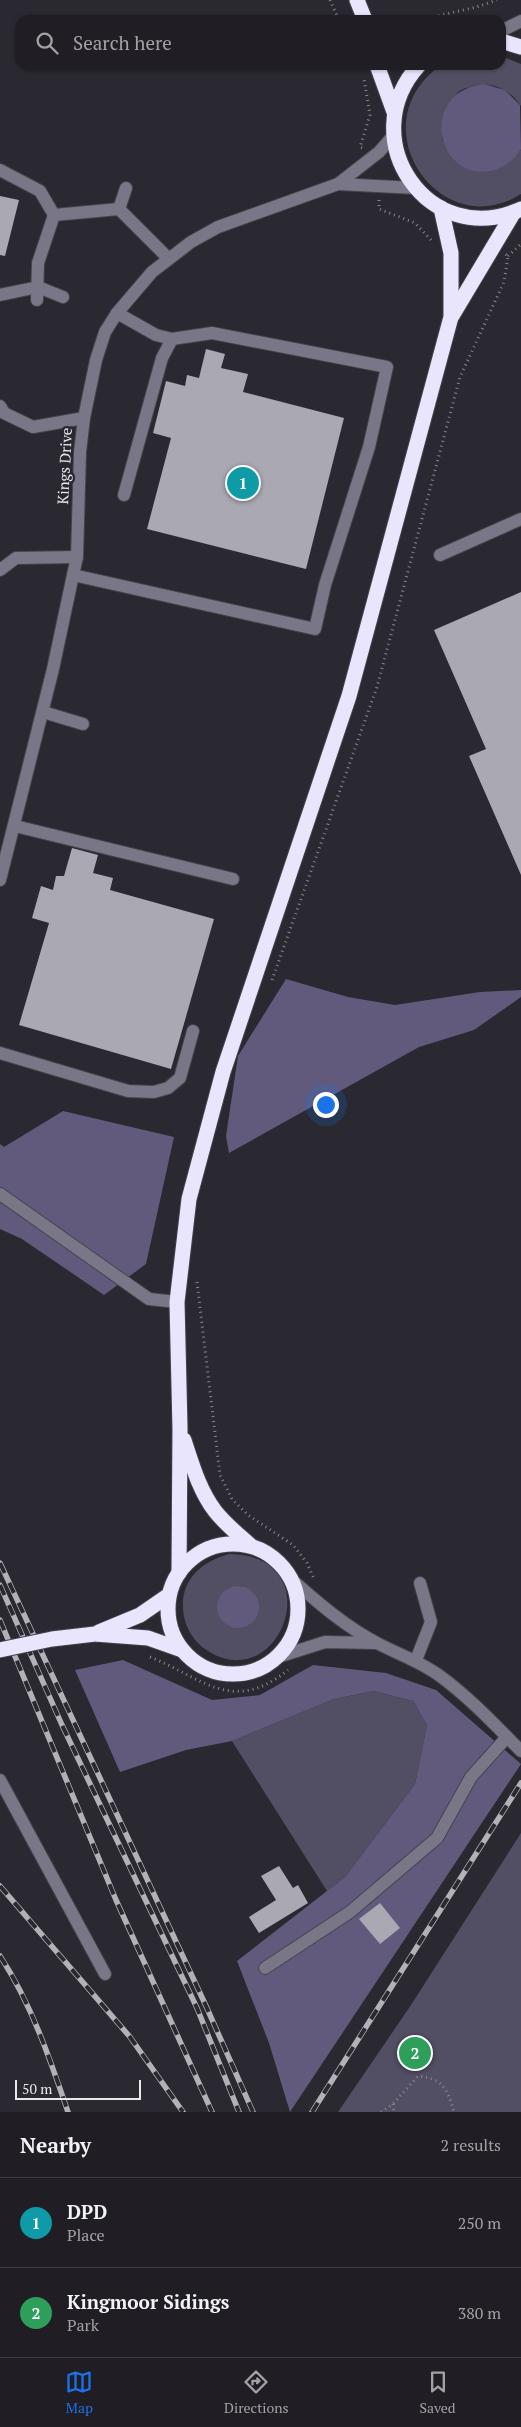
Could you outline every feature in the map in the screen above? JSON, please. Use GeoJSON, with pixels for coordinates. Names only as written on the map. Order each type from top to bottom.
{"type":"FeatureCollection","features":[{"type":"Feature","properties":{"kind":"highway"},"geometry":{"type":"LineString","coordinates":[[356,0],[365,15]]}},
{"type":"Feature","properties":{"kind":"highway"},"geometry":{"type":"LineString","coordinates":[[506,42],[521,47]]}},
{"type":"Feature","properties":{"kind":"highway"},"geometry":{"type":"LineString","coordinates":[[379,70],[394,112]]}},
{"type":"Feature","properties":{"kind":"highway"},"geometry":{"type":"LineString","coordinates":[[414,70],[409,76],[400,94],[394,112],[393,136],[397,155],[404,172],[415,188],[441,208],[458,215],[477,218],[496,217],[518,211]]}},
{"type":"Feature","properties":{"kind":"highway"},"geometry":{"type":"LineString","coordinates":[[441,208],[449,244],[452,276],[452,317]]}},
{"type":"Feature","properties":{"kind":"highway"},"geometry":{"type":"LineString","coordinates":[[179,1573],[180,1429],[177,1302],[189,1199],[202,1145],[223,1072],[349,696],[452,317],[492,247],[518,211]]}},
{"type":"Feature","properties":{"kind":"highway"},"geometry":{"type":"LineString","coordinates":[[0,1650],[52,1639],[95,1634],[148,1638],[182,1650],[200,1665],[222,1674],[240,1674],[258,1670],[278,1656],[294,1633],[298,1619],[296,1591],[290,1578],[278,1562],[251,1546],[230,1528],[210,1503],[195,1473],[180,1429]]}},
{"type":"Feature","properties":{"kind":"highway"},"geometry":{"type":"LineString","coordinates":[[182,1650],[169,1624],[169,1595],[179,1573],[190,1560],[205,1550],[228,1544],[251,1546]]}},
{"type":"Feature","properties":{"kind":"highway"},"geometry":{"type":"LineString","coordinates":[[95,1634],[140,1615],[169,1595]]}},
{"type":"Feature","properties":{"kind":"street"},"geometry":{"type":"LineString","coordinates":[[506,29],[521,21]]}},
{"type":"Feature","properties":{"kind":"street","name":"Kings Drive"},"geometry":{"type":"LineString","coordinates":[[0,880],[43,712],[73,575],[76,557],[80,452],[84,418],[96,360],[105,332],[117,313],[152,272],[168,258],[218,227],[338,184],[372,158],[393,136]]}},
{"type":"Feature","properties":{"kind":"street"},"geometry":{"type":"LineString","coordinates":[[0,170],[8,172],[40,190],[54,215],[38,264],[38,293]]}},
{"type":"Feature","properties":{"kind":"street","name":"Kings Drive"},"geometry":{"type":"LineString","coordinates":[[338,184],[415,188]]}},
{"type":"Feature","properties":{"kind":"street"},"geometry":{"type":"LineString","coordinates":[[119,209],[126,188]]}},
{"type":"Feature","properties":{"kind":"street"},"geometry":{"type":"LineString","coordinates":[[54,215],[119,209]]}},
{"type":"Feature","properties":{"kind":"street"},"geometry":{"type":"LineString","coordinates":[[119,209],[168,258]]}},
{"type":"Feature","properties":{"kind":"street"},"geometry":{"type":"LineString","coordinates":[[0,295],[38,293],[63,297]]}},
{"type":"Feature","properties":{"kind":"street"},"geometry":{"type":"LineString","coordinates":[[73,575],[315,630],[325,585],[370,447],[387,367],[212,333],[172,339],[156,335],[117,313]]}},
{"type":"Feature","properties":{"kind":"street"},"geometry":{"type":"LineString","coordinates":[[124,495],[162,358],[172,339]]}},
{"type":"Feature","properties":{"kind":"street"},"geometry":{"type":"LineString","coordinates":[[0,406],[4,413],[33,428],[84,418]]}},
{"type":"Feature","properties":{"kind":"street"},"geometry":{"type":"LineString","coordinates":[[440,555],[521,519]]}},
{"type":"Feature","properties":{"kind":"street"},"geometry":{"type":"LineString","coordinates":[[0,570],[16,558],[76,557]]}},
{"type":"Feature","properties":{"kind":"street"},"geometry":{"type":"LineString","coordinates":[[43,712],[83,724]]}},
{"type":"Feature","properties":{"kind":"street"},"geometry":{"type":"LineString","coordinates":[[15,826],[233,879]]}},
{"type":"Feature","properties":{"kind":"street"},"geometry":{"type":"LineString","coordinates":[[0,1053],[128,1091],[154,1092],[168,1088],[180,1078],[193,1031]]}},
{"type":"Feature","properties":{"kind":"street"},"geometry":{"type":"LineString","coordinates":[[0,1194],[149,1299],[177,1302]]}},
{"type":"Feature","properties":{"kind":"street"},"geometry":{"type":"LineString","coordinates":[[290,1578],[320,1604],[378,1644],[416,1660],[470,1701],[521,1751]]}},
{"type":"Feature","properties":{"kind":"street"},"geometry":{"type":"LineString","coordinates":[[416,1660],[430,1622],[420,1583]]}},
{"type":"Feature","properties":{"kind":"street"},"geometry":{"type":"LineString","coordinates":[[278,1656],[325,1642],[378,1644]]}},
{"type":"Feature","properties":{"kind":"street"},"geometry":{"type":"LineString","coordinates":[[265,1968],[350,1912],[437,1838],[471,1777],[507,1737]]}},
{"type":"Feature","properties":{"kind":"street"},"geometry":{"type":"LineString","coordinates":[[0,1780],[105,1974]]}},
{"type":"Feature","properties":{"kind":"path"},"geometry":{"type":"LineString","coordinates":[[330,0],[337,15]]}},
{"type":"Feature","properties":{"kind":"path"},"geometry":{"type":"LineString","coordinates":[[441,15],[477,7],[497,0]]}},
{"type":"Feature","properties":{"kind":"path"},"geometry":{"type":"LineString","coordinates":[[363,74],[370,115],[360,146],[372,158]]}},
{"type":"Feature","properties":{"kind":"path"},"geometry":{"type":"LineString","coordinates":[[380,187],[379,209],[415,223],[430,238],[432,246],[449,244]]}},
{"type":"Feature","properties":{"kind":"path"},"geometry":{"type":"LineString","coordinates":[[271,984],[378,687],[460,377],[504,282],[508,256],[521,244]]}},
{"type":"Feature","properties":{"kind":"path"},"geometry":{"type":"LineString","coordinates":[[492,247],[508,256]]}},
{"type":"Feature","properties":{"kind":"path"},"geometry":{"type":"LineString","coordinates":[[196,1278],[198,1307],[220,1475],[232,1499],[248,1515],[293,1545],[307,1563],[315,1582]]}},
{"type":"Feature","properties":{"kind":"path"},"geometry":{"type":"LineString","coordinates":[[145,1655],[170,1665],[211,1688],[234,1692],[257,1689],[274,1681],[292,1667]]}},
{"type":"Feature","properties":{"kind":"path"},"geometry":{"type":"LineString","coordinates":[[381,2112],[393,2104],[418,2076],[434,2078],[445,2088],[454,2112]]}},
{"type":"Feature","properties":{"kind":"path"},"geometry":{"type":"LineString","coordinates":[[393,2104],[396,2108],[394,2112]]}},
{"type":"Feature","properties":{"kind":"shaded area"},"geometry":{"type":"Polygon","coordinates":[[[506,58],[521,64],[521,106],[511,95],[492,85],[477,85],[461,90],[452,103],[442,138],[448,150],[457,160],[467,167],[478,170],[490,170],[501,167],[512,160],[521,149],[521,194],[491,206],[463,204],[439,192],[420,172],[408,146],[407,118],[417,90],[436,70],[506,70],[506,58]]]}},
{"type":"Feature","properties":{"kind":"shaded area"},"geometry":{"type":"Polygon","coordinates":[[[484,84],[505,90],[520,105],[521,149],[510,162],[502,167],[494,170],[474,171],[459,164],[448,151],[442,136],[442,119],[449,103],[463,91],[484,84]]]}},
{"type":"Feature","properties":{"kind":"shaded area"},"geometry":{"type":"Polygon","coordinates":[[[286,979],[348,997],[395,1005],[480,992],[521,990],[521,997],[474,1030],[419,1047],[229,1153],[226,1136],[238,1056],[286,979]]]}},
{"type":"Feature","properties":{"kind":"shaded area"},"geometry":{"type":"Polygon","coordinates":[[[63,1111],[174,1137],[146,1264],[104,1295],[22,1239],[0,1229],[0,1144],[4,1147],[63,1111]]]}},
{"type":"Feature","properties":{"kind":"shaded area"},"geometry":{"type":"Polygon","coordinates":[[[230,1554],[261,1561],[280,1576],[287,1598],[285,1620],[274,1641],[257,1656],[234,1660],[208,1651],[197,1642],[187,1626],[183,1613],[186,1587],[196,1572],[220,1557],[230,1554]],[[241,1586],[227,1589],[228,1626],[243,1628],[241,1586]]]}},
{"type":"Feature","properties":{"kind":"shaded area"},"geometry":{"type":"Polygon","coordinates":[[[234,1586],[242,1586],[253,1592],[259,1607],[253,1622],[242,1628],[234,1628],[223,1622],[217,1611],[217,1603],[223,1592],[234,1586]]]}},
{"type":"Feature","properties":{"kind":"shaded area"},"geometry":{"type":"Polygon","coordinates":[[[123,1660],[212,1700],[260,1695],[313,1665],[386,1673],[436,1690],[521,1764],[290,2112],[269,2043],[237,1961],[345,1877],[415,1784],[427,1725],[413,1701],[374,1691],[334,1699],[232,1741],[186,1750],[120,1772],[75,1670],[123,1660]]]}},
{"type":"Feature","properties":{"kind":"shaded area"},"geometry":{"type":"Polygon","coordinates":[[[374,1691],[413,1701],[427,1725],[415,1784],[345,1877],[327,1891],[232,1741],[334,1699],[374,1691]]]}},
{"type":"Feature","properties":{"kind":"shaded area"},"geometry":{"type":"Polygon","coordinates":[[[521,1833],[521,2112],[338,2112],[411,2005],[521,1833]]]}},
{"type":"Feature","properties":{"kind":"building"},"geometry":{"type":"Polygon","coordinates":[[[0,196],[19,200],[5,256],[0,255],[0,196]]]}},
{"type":"Feature","properties":{"kind":"building"},"geometry":{"type":"Polygon","coordinates":[[[206,349],[225,354],[221,368],[248,374],[243,392],[344,418],[306,569],[147,529],[171,438],[153,433],[166,381],[185,386],[187,375],[199,378],[206,349]]]}},
{"type":"Feature","properties":{"kind":"building"},"geometry":{"type":"Polygon","coordinates":[[[521,592],[521,875],[469,756],[486,749],[434,630],[521,592]]]}},
{"type":"Feature","properties":{"kind":"building"},"geometry":{"type":"Polygon","coordinates":[[[72,848],[98,855],[93,873],[113,878],[110,890],[214,919],[171,1069],[19,1025],[49,923],[32,918],[41,886],[53,890],[56,876],[64,876],[72,848]]]}},
{"type":"Feature","properties":{"kind":"building"},"geometry":{"type":"Polygon","coordinates":[[[279,1866],[293,1888],[298,1885],[308,1903],[259,1933],[249,1917],[276,1900],[261,1876],[279,1866]]]}},
{"type":"Feature","properties":{"kind":"building"},"geometry":{"type":"Polygon","coordinates":[[[380,1903],[400,1928],[380,1944],[359,1919],[380,1903]]]}},
{"type":"Feature","properties":{"kind":"railway"},"geometry":{"type":"LineString","coordinates":[[0,1563],[206,2006],[253,2112]]}},
{"type":"Feature","properties":{"kind":"railway"},"geometry":{"type":"LineString","coordinates":[[0,1585],[62,1725],[197,2008],[239,2112]]}},
{"type":"Feature","properties":{"kind":"railway"},"geometry":{"type":"LineString","coordinates":[[0,1620],[116,1900],[212,2112]]}},
{"type":"Feature","properties":{"kind":"railway"},"geometry":{"type":"LineString","coordinates":[[312,2112],[521,1783]]}},
{"type":"Feature","properties":{"kind":"railway"},"geometry":{"type":"LineString","coordinates":[[0,1886],[130,2037],[183,2112]]}},
{"type":"Feature","properties":{"kind":"railway"},"geometry":{"type":"LineString","coordinates":[[0,1956],[30,2012],[47,2052],[68,2112]]}},
{"type":"Feature","properties":{"kind":"place","name":"DPD"},"geometry":{"type":"Point","coordinates":[243,483]}},
{"type":"Feature","properties":{"kind":"place","name":"Kingmoor Sidings"},"geometry":{"type":"Point","coordinates":[415,2053]}}]}
